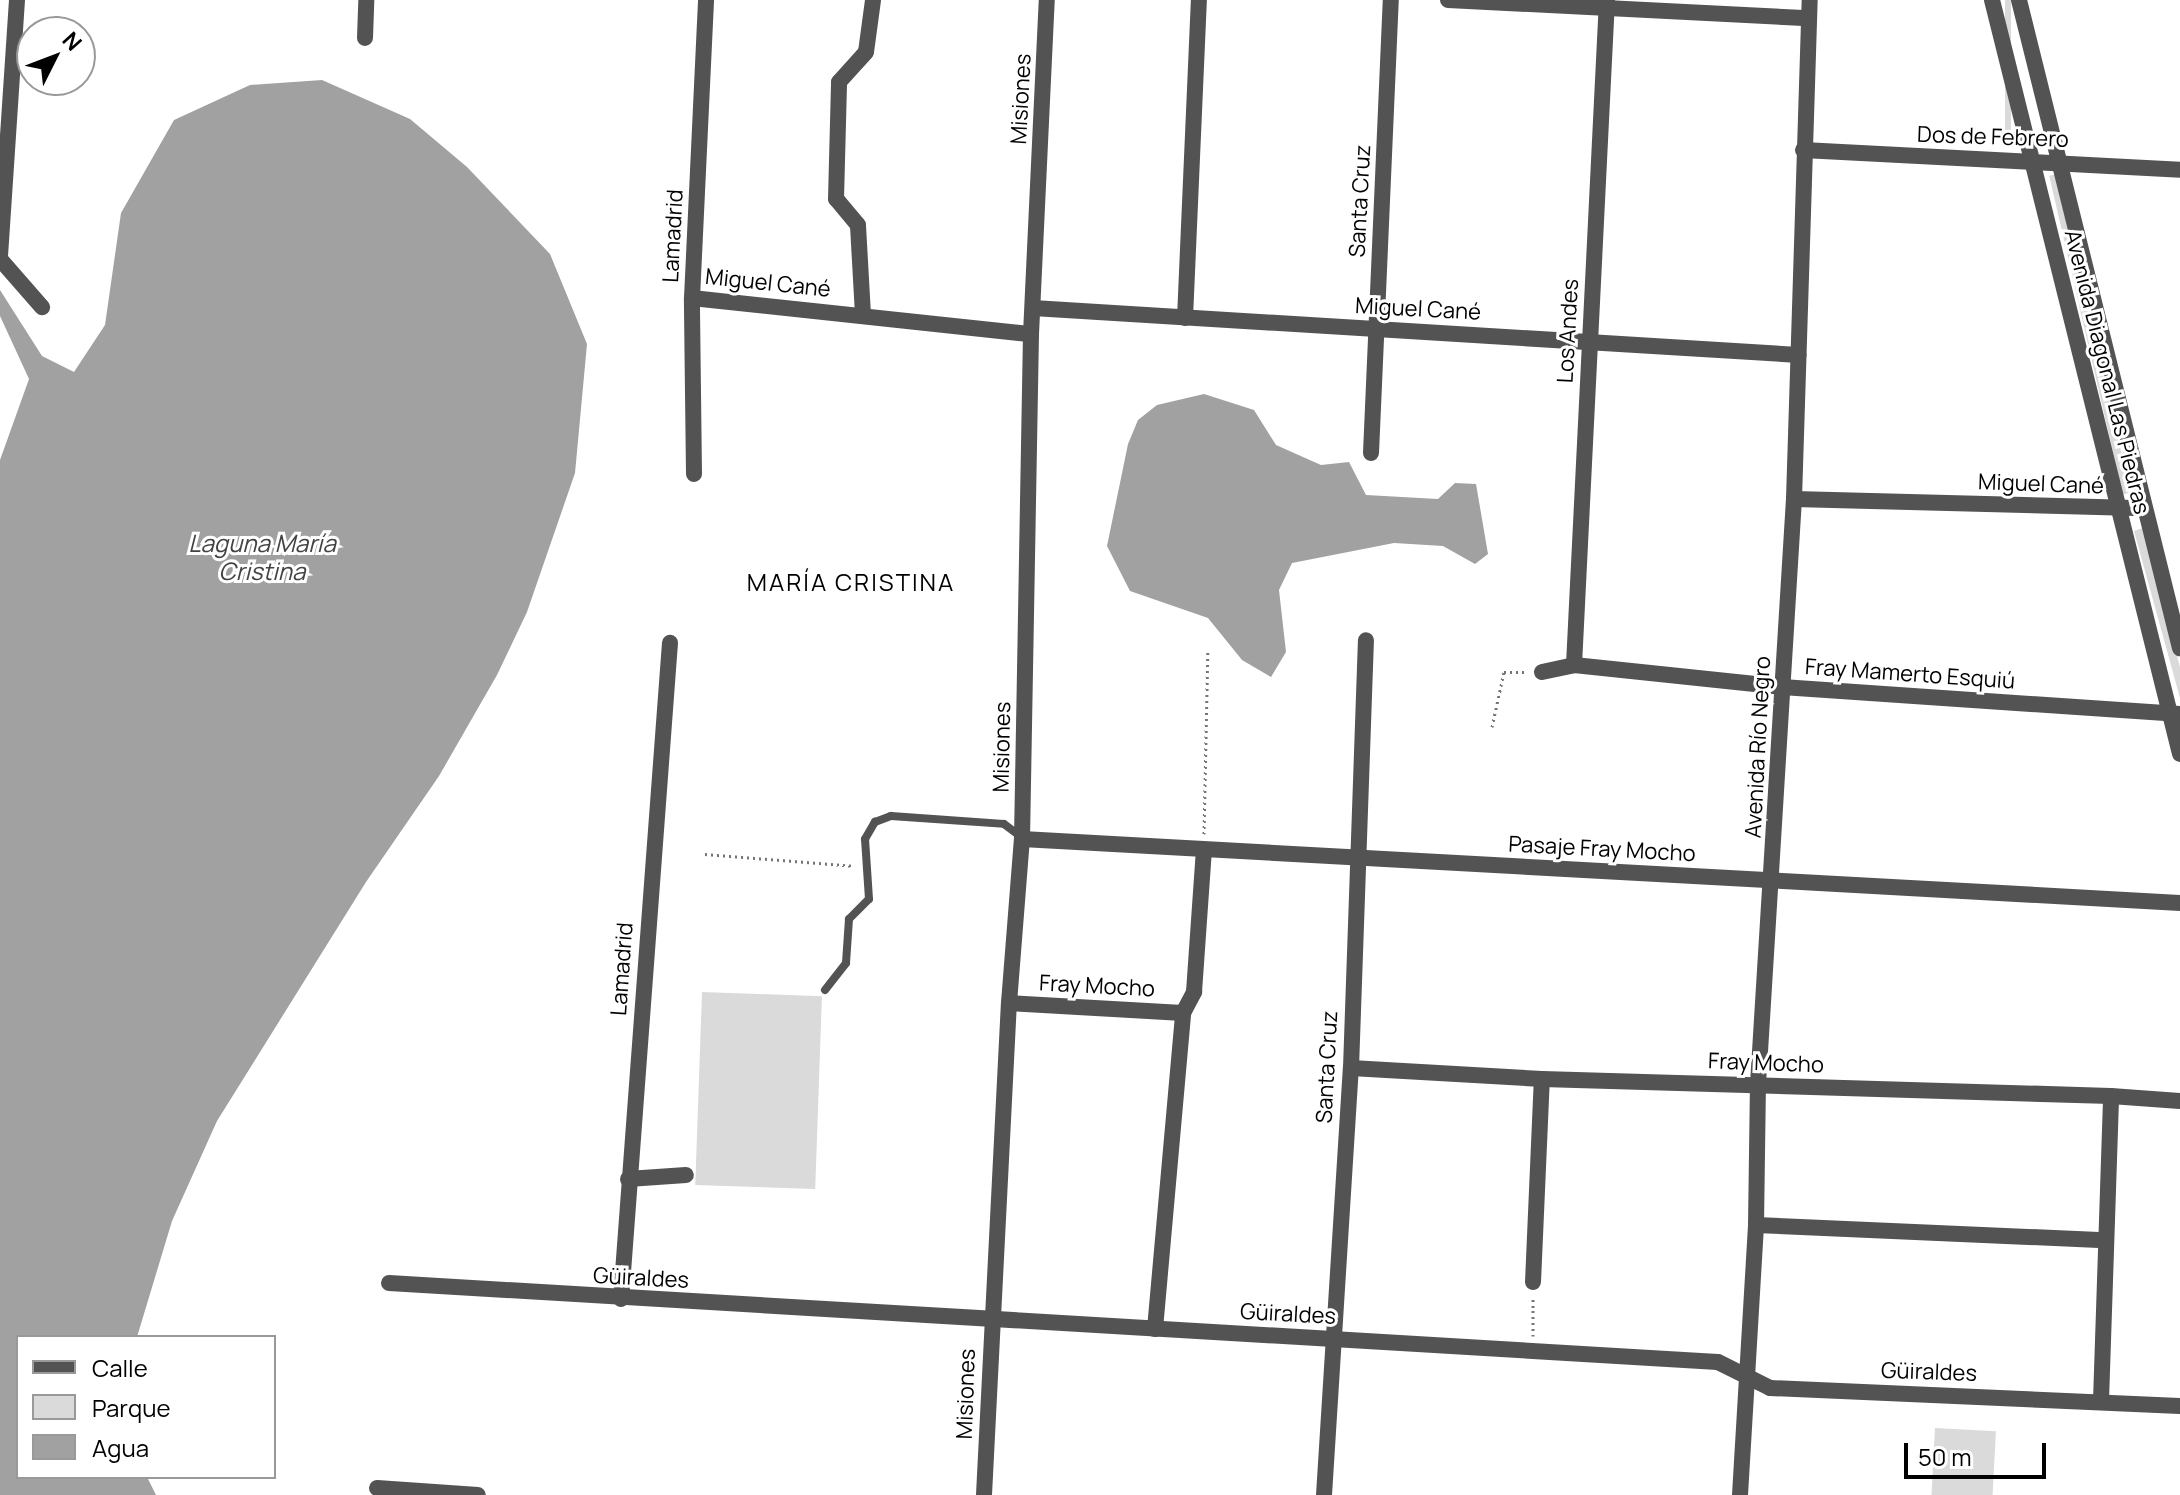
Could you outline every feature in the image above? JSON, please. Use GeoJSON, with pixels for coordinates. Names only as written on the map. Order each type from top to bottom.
{"type":"FeatureCollection","features":[{"type":"Feature","properties":{"kind":"street"},"geometry":{"type":"LineString","coordinates":[[17,0],[0,259],[42,307]]}},
{"type":"Feature","properties":{"kind":"street"},"geometry":{"type":"LineString","coordinates":[[365,38],[366,0]]}},
{"type":"Feature","properties":{"kind":"street","name":"Lamadrid"},"geometry":{"type":"LineString","coordinates":[[694,474],[692,298],[706,0]]}},
{"type":"Feature","properties":{"kind":"street"},"geometry":{"type":"LineString","coordinates":[[863,315],[858,225],[836,199],[839,82],[866,52],[873,0]]}},
{"type":"Feature","properties":{"kind":"street","name":"Misiones"},"geometry":{"type":"LineString","coordinates":[[984,1495],[1009,1003],[1022,839],[1031,334],[1047,0]]}},
{"type":"Feature","properties":{"kind":"street"},"geometry":{"type":"LineString","coordinates":[[1185,318],[1199,0]]}},
{"type":"Feature","properties":{"kind":"street","name":"Santa Cruz"},"geometry":{"type":"LineString","coordinates":[[1371,453],[1391,0]]}},
{"type":"Feature","properties":{"kind":"street"},"geometry":{"type":"LineString","coordinates":[[1448,0],[1607,4],[1809,18]]}},
{"type":"Feature","properties":{"kind":"street","name":"Avenida Río Negro"},"geometry":{"type":"LineString","coordinates":[[1740,1495],[1756,1225],[1758,1084],[1773,880],[1794,499],[1810,0]]}},
{"type":"Feature","properties":{"kind":"street","name":"Avenida Diagonal Las Piedras"},"geometry":{"type":"LineString","coordinates":[[1992,0],[2117,508],[2175,714],[2180,754]]}},
{"type":"Feature","properties":{"kind":"street","name":"Avenida Diagonal Las Piedras"},"geometry":{"type":"LineString","coordinates":[[2019,0],[2180,648]]}},
{"type":"Feature","properties":{"kind":"street","name":"Los Andes"},"geometry":{"type":"LineString","coordinates":[[1574,665],[1607,4]]}},
{"type":"Feature","properties":{"kind":"street","name":"Dos de Febrero"},"geometry":{"type":"LineString","coordinates":[[1803,150],[2059,161],[2180,170]]}},
{"type":"Feature","properties":{"kind":"street","name":"Miguel Cané"},"geometry":{"type":"LineString","coordinates":[[692,298],[1031,334]]}},
{"type":"Feature","properties":{"kind":"street","name":"Miguel Cané"},"geometry":{"type":"LineString","coordinates":[[1033,308],[1799,355]]}},
{"type":"Feature","properties":{"kind":"street","name":"Miguel Cané"},"geometry":{"type":"LineString","coordinates":[[1794,499],[2144,508]]}},
{"type":"Feature","properties":{"kind":"street","name":"Santa Cruz"},"geometry":{"type":"LineString","coordinates":[[1324,1495],[1351,1068],[1366,640]]}},
{"type":"Feature","properties":{"kind":"street","name":"Lamadrid"},"geometry":{"type":"LineString","coordinates":[[621,1299],[670,643]]}},
{"type":"Feature","properties":{"kind":"street","name":"Fray Mamerto Esquiú"},"geometry":{"type":"LineString","coordinates":[[1542,672],[1574,665],[1782,687],[2175,714]]}},
{"type":"Feature","properties":{"kind":"street","name":"Pasaje Fray Mocho"},"geometry":{"type":"LineString","coordinates":[[1022,839],[2180,903]]}},
{"type":"Feature","properties":{"kind":"street"},"geometry":{"type":"LineString","coordinates":[[1155,1329],[1183,1013],[1194,992],[1204,850]]}},
{"type":"Feature","properties":{"kind":"street","name":"Fray Mocho"},"geometry":{"type":"LineString","coordinates":[[1009,1003],[1183,1013]]}},
{"type":"Feature","properties":{"kind":"street","name":"Fray Mocho"},"geometry":{"type":"LineString","coordinates":[[1351,1068],[1542,1079],[2111,1096],[2180,1101]]}},
{"type":"Feature","properties":{"kind":"street"},"geometry":{"type":"LineString","coordinates":[[1533,1282],[1542,1079]]}},
{"type":"Feature","properties":{"kind":"street"},"geometry":{"type":"LineString","coordinates":[[2101,1401],[2111,1096]]}},
{"type":"Feature","properties":{"kind":"street"},"geometry":{"type":"LineString","coordinates":[[628,1179],[686,1175]]}},
{"type":"Feature","properties":{"kind":"street"},"geometry":{"type":"LineString","coordinates":[[1756,1225],[2105,1240]]}},
{"type":"Feature","properties":{"kind":"street","name":"Güiraldes"},"geometry":{"type":"LineString","coordinates":[[389,1283],[1718,1362],[1770,1388],[2180,1406]]}},
{"type":"Feature","properties":{"kind":"street"},"geometry":{"type":"LineString","coordinates":[[377,1488],[478,1495]]}},
{"type":"Feature","properties":{"kind":"lane"},"geometry":{"type":"LineString","coordinates":[[825,990],[846,963],[849,919],[869,899],[865,839],[875,822],[891,816],[1004,824],[1022,839]]}},
{"type":"Feature","properties":{"kind":"path"},"geometry":{"type":"LineString","coordinates":[[1204,850],[1208,650]]}},
{"type":"Feature","properties":{"kind":"path"},"geometry":{"type":"LineString","coordinates":[[1492,727],[1504,672],[1542,672]]}},
{"type":"Feature","properties":{"kind":"path"},"geometry":{"type":"LineString","coordinates":[[705,854],[869,867]]}},
{"type":"Feature","properties":{"kind":"path"},"geometry":{"type":"LineString","coordinates":[[1533,1282],[1533,1351]]}},
{"type":"Feature","properties":{"kind":"green space"},"geometry":{"type":"Polygon","coordinates":[[[2005,0],[2011,0],[2011,143],[2005,143],[2005,0]]]}},
{"type":"Feature","properties":{"kind":"green space"},"geometry":{"type":"Polygon","coordinates":[[[2057,174],[2131,493],[2123,494],[2049,176],[2057,174]]]}},
{"type":"Feature","properties":{"kind":"green space"},"geometry":{"type":"Polygon","coordinates":[[[2143,528],[2180,667],[2180,698],[2134,531],[2143,528]]]}},
{"type":"Feature","properties":{"kind":"green space"},"geometry":{"type":"Polygon","coordinates":[[[702,992],[822,996],[815,1189],[695,1185],[702,992]]]}},
{"type":"Feature","properties":{"kind":"green space"},"geometry":{"type":"Polygon","coordinates":[[[1935,1428],[1996,1431],[1993,1495],[1931,1495],[1935,1428]]]}},
{"type":"Feature","properties":{"kind":"water","name":"Laguna María Cristina"},"geometry":{"type":"Polygon","coordinates":[[[322,80],[410,119],[467,167],[550,254],[587,344],[575,473],[527,612],[497,675],[439,776],[366,882],[217,1121],[172,1221],[138,1335],[16,1335],[16,1479],[148,1479],[156,1495],[0,1495],[0,460],[29,379],[0,316],[0,290],[42,356],[74,372],[105,325],[121,213],[174,120],[250,85],[322,80]]]}},
{"type":"Feature","properties":{"kind":"water"},"geometry":{"type":"Polygon","coordinates":[[[1204,394],[1254,410],[1276,445],[1321,465],[1349,462],[1366,495],[1438,499],[1455,483],[1476,484],[1488,554],[1475,564],[1443,546],[1394,543],[1292,563],[1279,590],[1286,652],[1271,677],[1242,660],[1208,618],[1130,591],[1107,546],[1128,444],[1138,420],[1157,405],[1204,394]]]}},
{"type":"Feature","properties":{"kind":"district","name":"MARÍA CRISTINA"},"geometry":{"type":"Point","coordinates":[851,582]}}]}
